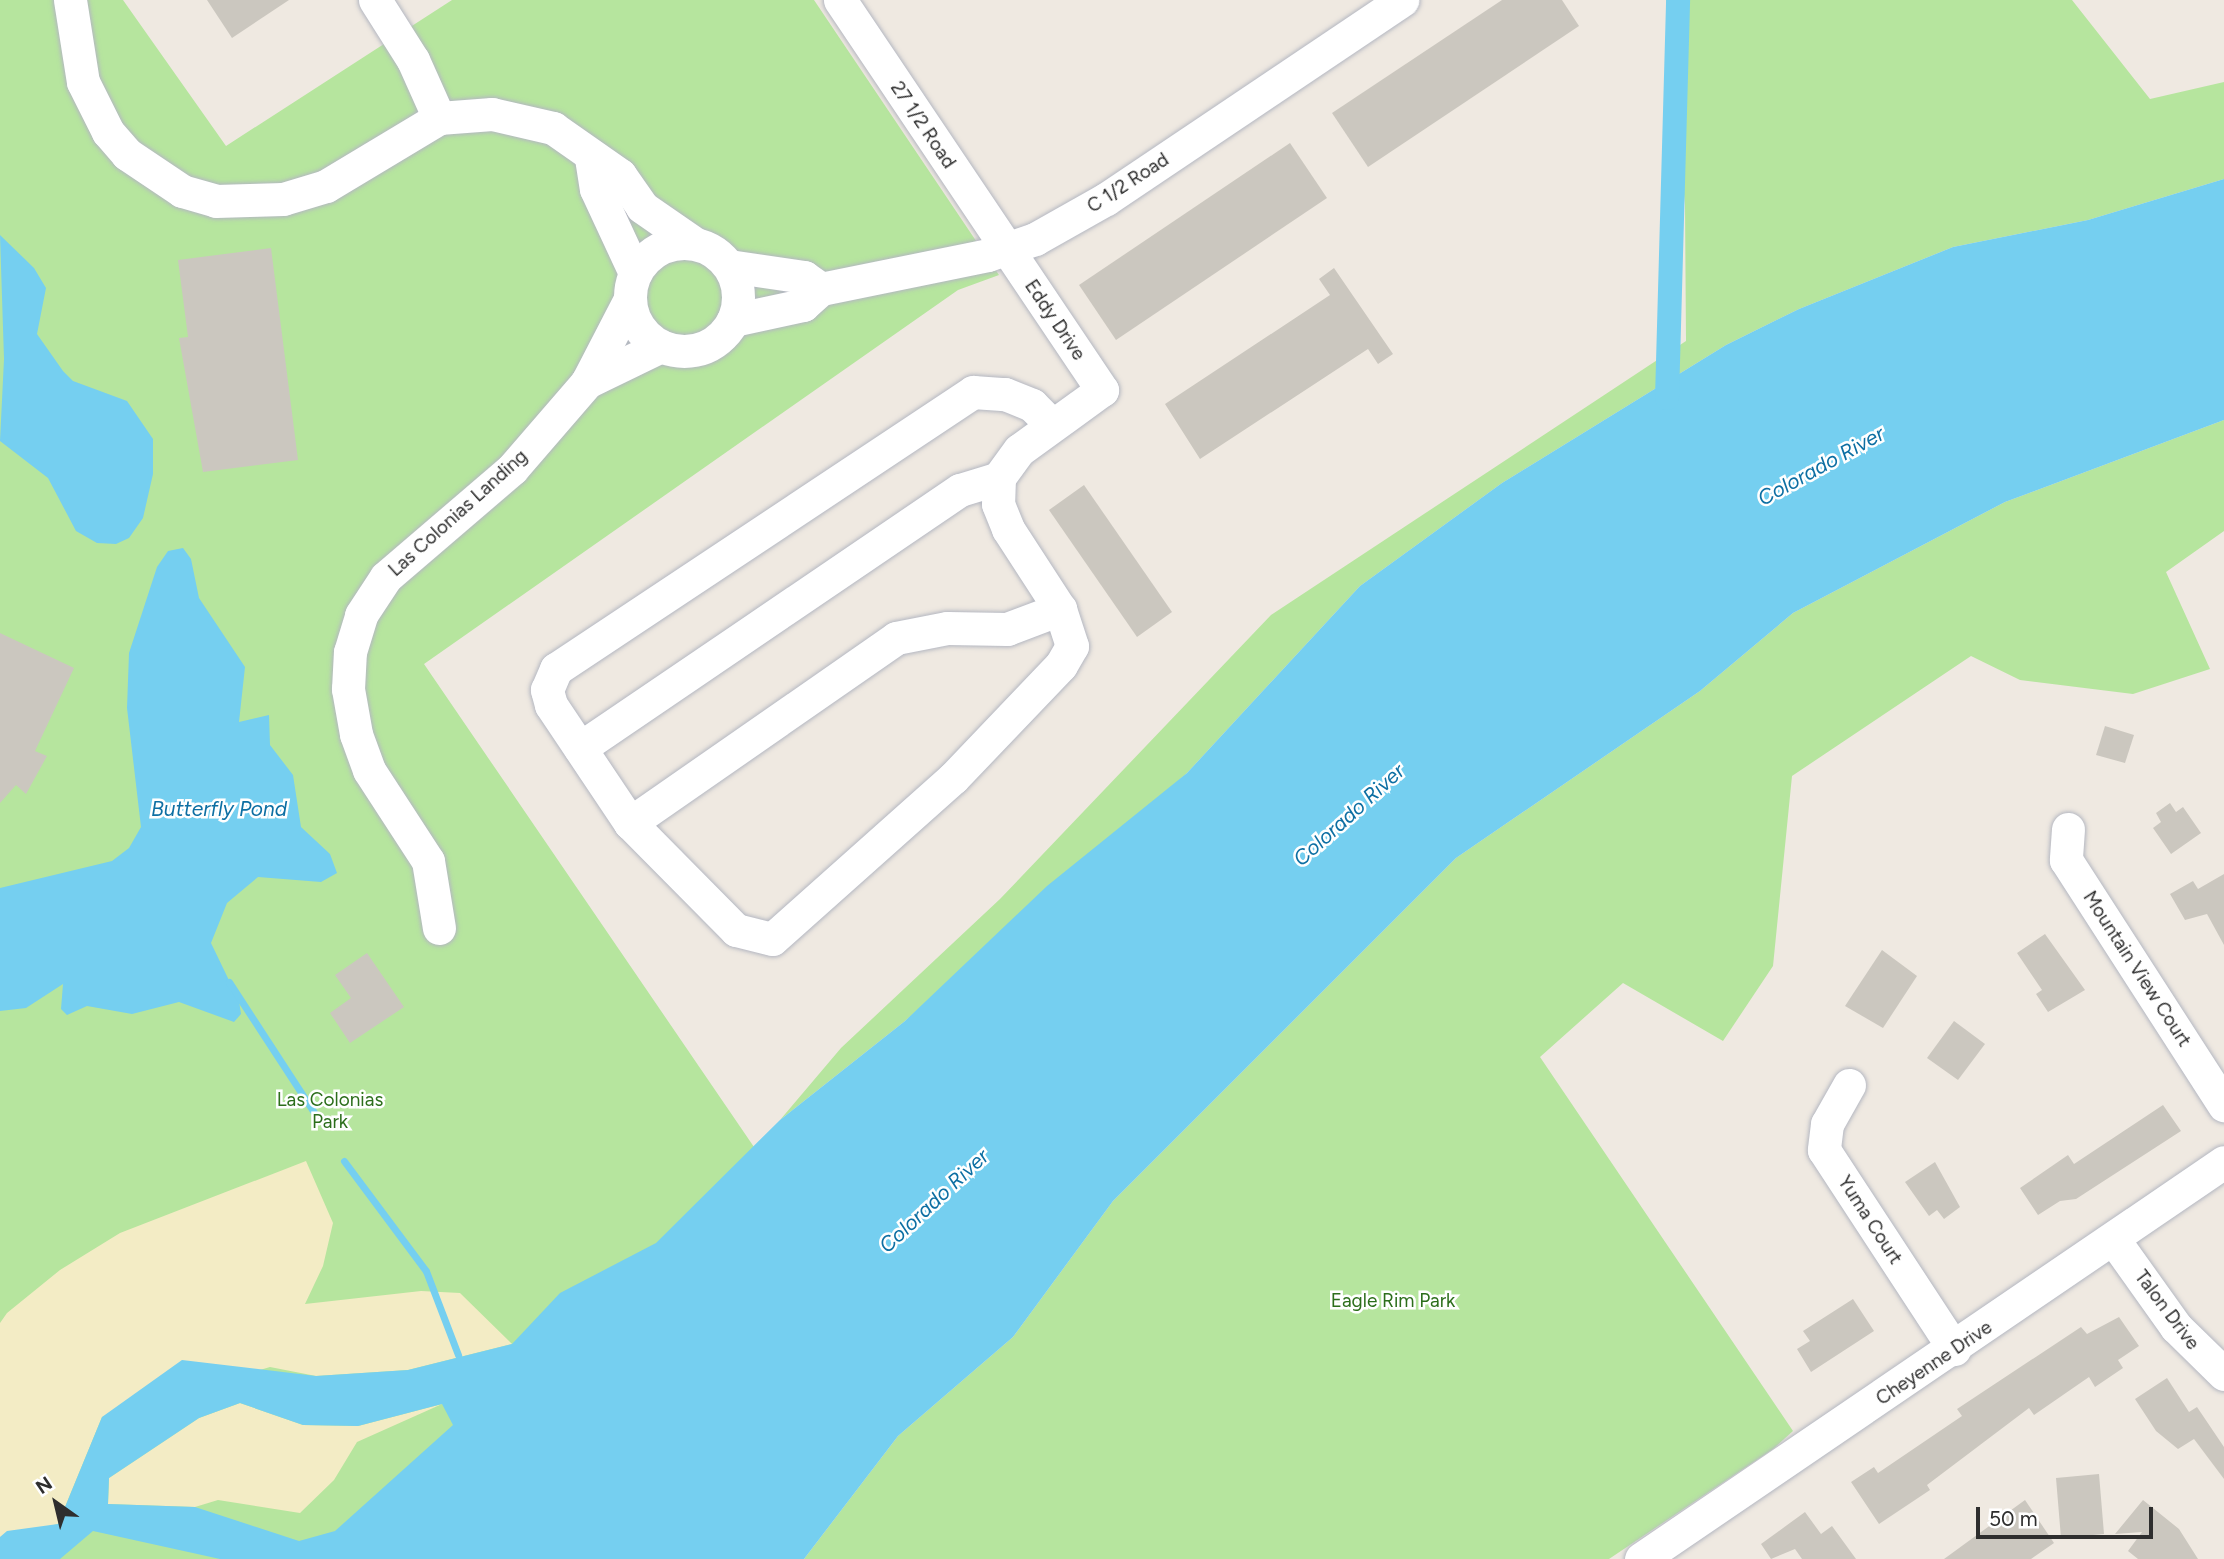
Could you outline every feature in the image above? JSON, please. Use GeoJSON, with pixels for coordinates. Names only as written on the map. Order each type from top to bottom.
{"type":"FeatureCollection","features":[{"type":"Feature","properties":{"kind":"street"},"geometry":{"type":"LineString","coordinates":[[70,0],[83,82],[108,132],[127,154],[182,191],[216,201],[284,199],[326,186],[439,118],[492,114],[523,118],[553,128],[591,158],[620,176],[642,206],[729,266],[804,277],[821,289]]}},
{"type":"Feature","properties":{"kind":"street"},"geometry":{"type":"LineString","coordinates":[[374,0],[413,60],[439,118]]}},
{"type":"Feature","properties":{"kind":"street","name":"27 1/2 Road"},"geometry":{"type":"LineString","coordinates":[[840,0],[1006,250]]}},
{"type":"Feature","properties":{"kind":"street","name":"C 1/2 Road"},"geometry":{"type":"LineString","coordinates":[[733,320],[803,305],[821,289],[1006,250],[1106,199],[1402,0]]}},
{"type":"Feature","properties":{"kind":"street"},"geometry":{"type":"LineString","coordinates":[[591,158],[596,189],[632,287],[639,328],[660,346],[702,348],[733,320],[739,292],[729,266]]}},
{"type":"Feature","properties":{"kind":"street"},"geometry":{"type":"LineString","coordinates":[[632,287],[653,252],[694,243]]}},
{"type":"Feature","properties":{"kind":"street","name":"Eddy Drive"},"geometry":{"type":"LineString","coordinates":[[1006,250],[1102,390],[1051,424]]}},
{"type":"Feature","properties":{"kind":"street","name":"Las Colonias Landing"},"geometry":{"type":"LineString","coordinates":[[439,928],[428,861],[369,770],[356,734],[348,689],[349,652],[361,615],[386,577],[512,469],[587,382],[632,287]]}},
{"type":"Feature","properties":{"kind":"street","name":"Las Colonias Landing"},"geometry":{"type":"LineString","coordinates":[[587,382],[660,346]]}},
{"type":"Feature","properties":{"kind":"street"},"geometry":{"type":"LineString","coordinates":[[973,392],[1005,394],[1032,405],[1051,424],[1019,450],[999,478],[998,504],[1008,529],[1060,609],[1072,646],[1061,665],[953,778],[772,939],[736,930],[656,855],[630,823],[551,705],[547,690],[556,669],[973,392]]}},
{"type":"Feature","properties":{"kind":"street"},"geometry":{"type":"LineString","coordinates":[[580,748],[960,490],[999,478]]}},
{"type":"Feature","properties":{"kind":"street"},"geometry":{"type":"LineString","coordinates":[[630,823],[896,638],[947,628],[1007,629],[1060,609]]}},
{"type":"Feature","properties":{"kind":"street","name":"Mountain View Court"},"geometry":{"type":"LineString","coordinates":[[2068,829],[2066,860],[2224,1105]]}},
{"type":"Feature","properties":{"kind":"street","name":"Yuma Court"},"geometry":{"type":"LineString","coordinates":[[1849,1085],[1827,1124],[1824,1150],[1954,1349]]}},
{"type":"Feature","properties":{"kind":"street","name":"Cheyenne Drive"},"geometry":{"type":"LineString","coordinates":[[1642,1559],[1954,1349],[2224,1162]]}},
{"type":"Feature","properties":{"kind":"street","name":"Talon Drive"},"geometry":{"type":"LineString","coordinates":[[2113,1240],[2176,1328],[2224,1374]]}},
{"type":"Feature","properties":{"kind":"green space","name":"Las Colonias Park"},"geometry":{"type":"Polygon","coordinates":[[[0,0],[123,0],[226,146],[452,0],[814,0],[999,275],[958,290],[424,664],[754,1147],[355,1559],[0,1559],[0,0]]]}},
{"type":"Feature","properties":{"kind":"green space"},"geometry":{"type":"Polygon","coordinates":[[[1666,0],[2072,0],[2150,99],[2224,82],[2224,179],[2088,220],[1953,247],[1799,309],[1726,345],[1502,483],[1360,586],[1187,773],[905,1021],[780,1120],[841,1048],[1000,899],[1271,615],[1686,341],[1685,205],[1666,0]]]}},
{"type":"Feature","properties":{"kind":"green space","name":"Eagle Rim Park"},"geometry":{"type":"Polygon","coordinates":[[[2224,420],[2224,531],[2166,572],[2210,669],[2133,694],[2020,680],[1971,656],[1792,776],[1773,966],[1723,1041],[1623,983],[1540,1057],[1793,1431],[1773,1449],[1609,1559],[804,1559],[898,1436],[1013,1337],[1113,1201],[1456,858],[1700,691],[1793,613],[2005,502],[2224,420]]]}},
{"type":"Feature","properties":{"kind":"sand"},"geometry":{"type":"Polygon","coordinates":[[[306,1161],[333,1223],[323,1266],[305,1304],[421,1291],[460,1293],[512,1344],[408,1370],[316,1376],[270,1367],[102,1417],[58,1524],[0,1537],[0,1323],[7,1313],[60,1270],[120,1233],[306,1161]]]}},
{"type":"Feature","properties":{"kind":"sand"},"geometry":{"type":"Polygon","coordinates":[[[240,1403],[303,1425],[358,1426],[442,1404],[357,1442],[334,1480],[300,1513],[218,1500],[195,1507],[108,1504],[109,1478],[199,1418],[240,1403]]]}},
{"type":"Feature","properties":{"kind":"water","name":"Colorado River"},"geometry":{"type":"Polygon","coordinates":[[[2224,179],[2224,420],[2005,502],[1793,613],[1700,691],[1456,858],[1113,1201],[1013,1337],[898,1436],[804,1559],[220,1559],[93,1531],[60,1559],[0,1559],[0,1537],[7,1531],[58,1524],[102,1417],[182,1360],[316,1376],[408,1370],[512,1344],[560,1293],[656,1243],[780,1120],[905,1021],[1047,886],[1187,773],[1360,586],[1502,483],[1726,345],[1799,309],[1953,247],[2088,220],[2224,179]],[[240,1403],[199,1418],[109,1478],[108,1504],[195,1507],[299,1541],[335,1531],[453,1425],[442,1404],[358,1426],[303,1425],[240,1403]]]}},
{"type":"Feature","properties":{"kind":"water"},"geometry":{"type":"Polygon","coordinates":[[[0,235],[34,268],[46,288],[37,334],[63,371],[73,381],[127,401],[153,439],[153,474],[143,518],[129,538],[116,544],[97,543],[76,531],[48,478],[0,441],[4,359],[0,235]]]}},
{"type":"Feature","properties":{"kind":"water","name":"Butterfly Pond"},"geometry":{"type":"Polygon","coordinates":[[[183,548],[191,559],[199,598],[245,667],[239,722],[269,715],[270,745],[293,775],[301,827],[330,854],[337,873],[321,882],[258,877],[227,903],[211,943],[239,1001],[241,1014],[234,1022],[179,1002],[132,1014],[87,1006],[67,1015],[61,1009],[63,984],[26,1008],[0,1011],[0,888],[112,861],[129,848],[141,827],[127,708],[129,653],[157,567],[168,551],[183,548]]]}},
{"type":"Feature","properties":{"kind":"building"},"geometry":{"type":"Polygon","coordinates":[[[207,0],[289,0],[232,38],[207,0]]]}},
{"type":"Feature","properties":{"kind":"building"},"geometry":{"type":"Polygon","coordinates":[[[1502,0],[1562,0],[1579,26],[1368,167],[1332,113],[1502,0]]]}},
{"type":"Feature","properties":{"kind":"building"},"geometry":{"type":"Polygon","coordinates":[[[1290,143],[1327,198],[1116,340],[1079,285],[1290,143]]]}},
{"type":"Feature","properties":{"kind":"building"},"geometry":{"type":"Polygon","coordinates":[[[271,248],[298,460],[203,472],[179,338],[188,337],[178,260],[271,248]]]}},
{"type":"Feature","properties":{"kind":"building"},"geometry":{"type":"Polygon","coordinates":[[[1334,268],[1393,354],[1378,364],[1368,349],[1200,459],[1165,404],[1330,295],[1319,279],[1334,268]]]}},
{"type":"Feature","properties":{"kind":"building"},"geometry":{"type":"Polygon","coordinates":[[[1084,485],[1172,612],[1137,637],[1049,510],[1084,485]]]}},
{"type":"Feature","properties":{"kind":"building"},"geometry":{"type":"Polygon","coordinates":[[[0,633],[74,668],[35,751],[47,756],[26,794],[16,785],[0,803],[0,633]]]}},
{"type":"Feature","properties":{"kind":"building"},"geometry":{"type":"Polygon","coordinates":[[[2105,726],[2134,735],[2125,763],[2096,755],[2105,726]]]}},
{"type":"Feature","properties":{"kind":"building"},"geometry":{"type":"Polygon","coordinates":[[[2170,803],[2176,812],[2183,807],[2201,833],[2171,854],[2153,828],[2161,822],[2156,813],[2170,803]]]}},
{"type":"Feature","properties":{"kind":"building"},"geometry":{"type":"Polygon","coordinates":[[[2224,874],[2224,945],[2207,914],[2185,920],[2170,894],[2193,881],[2198,889],[2224,874]]]}},
{"type":"Feature","properties":{"kind":"building"},"geometry":{"type":"Polygon","coordinates":[[[2045,934],[2085,990],[2048,1012],[2036,994],[2042,990],[2017,953],[2045,934]]]}},
{"type":"Feature","properties":{"kind":"building"},"geometry":{"type":"Polygon","coordinates":[[[1882,950],[1917,976],[1883,1028],[1845,1006],[1882,950]]]}},
{"type":"Feature","properties":{"kind":"building"},"geometry":{"type":"Polygon","coordinates":[[[367,953],[404,1007],[350,1043],[330,1013],[351,998],[335,975],[367,953]]]}},
{"type":"Feature","properties":{"kind":"building"},"geometry":{"type":"Polygon","coordinates":[[[1954,1021],[1985,1044],[1958,1080],[1927,1058],[1954,1021]]]}},
{"type":"Feature","properties":{"kind":"building"},"geometry":{"type":"Polygon","coordinates":[[[2163,1105],[2181,1131],[2076,1199],[2060,1201],[2038,1215],[2020,1188],[2068,1155],[2074,1164],[2163,1105]]]}},
{"type":"Feature","properties":{"kind":"building"},"geometry":{"type":"Polygon","coordinates":[[[1935,1162],[1960,1207],[1944,1219],[1937,1210],[1929,1216],[1905,1182],[1935,1162]]]}},
{"type":"Feature","properties":{"kind":"building"},"geometry":{"type":"Polygon","coordinates":[[[1853,1299],[1874,1331],[1811,1372],[1797,1349],[1810,1341],[1803,1331],[1853,1299]]]}},
{"type":"Feature","properties":{"kind":"building"},"geometry":{"type":"Polygon","coordinates":[[[2119,1317],[2139,1346],[2118,1360],[2123,1368],[2095,1387],[2089,1377],[2034,1415],[2029,1408],[1927,1485],[1930,1490],[1879,1524],[1851,1482],[1874,1467],[1878,1473],[1962,1416],[1957,1409],[2081,1327],[2087,1334],[2119,1317]]]}},
{"type":"Feature","properties":{"kind":"building"},"geometry":{"type":"Polygon","coordinates":[[[2167,1378],[2189,1412],[2197,1407],[2224,1447],[2224,1479],[2194,1439],[2178,1449],[2156,1431],[2135,1399],[2167,1378]]]}},
{"type":"Feature","properties":{"kind":"building"},"geometry":{"type":"Polygon","coordinates":[[[2099,1474],[2104,1534],[2061,1538],[2056,1478],[2099,1474]]]}},
{"type":"Feature","properties":{"kind":"building"},"geometry":{"type":"Polygon","coordinates":[[[2025,1500],[2054,1543],[2031,1559],[1944,1559],[2025,1500]]]}},
{"type":"Feature","properties":{"kind":"building"},"geometry":{"type":"Polygon","coordinates":[[[2143,1500],[2179,1529],[2198,1559],[2138,1559],[2128,1551],[2142,1532],[2115,1534],[2143,1500]]]}},
{"type":"Feature","properties":{"kind":"building"},"geometry":{"type":"Polygon","coordinates":[[[1805,1512],[1821,1534],[1832,1526],[1856,1559],[1802,1559],[1795,1549],[1771,1559],[1761,1544],[1805,1512]]]}},
{"type":"Feature","properties":{"kind":"waterway"},"geometry":{"type":"LineString","coordinates":[[1667,398],[1678,0]]}},
{"type":"Feature","properties":{"kind":"waterway"},"geometry":{"type":"LineString","coordinates":[[229,982],[315,1114]]}},
{"type":"Feature","properties":{"kind":"waterway"},"geometry":{"type":"LineString","coordinates":[[344,1161],[426,1271],[458,1355]]}}]}
